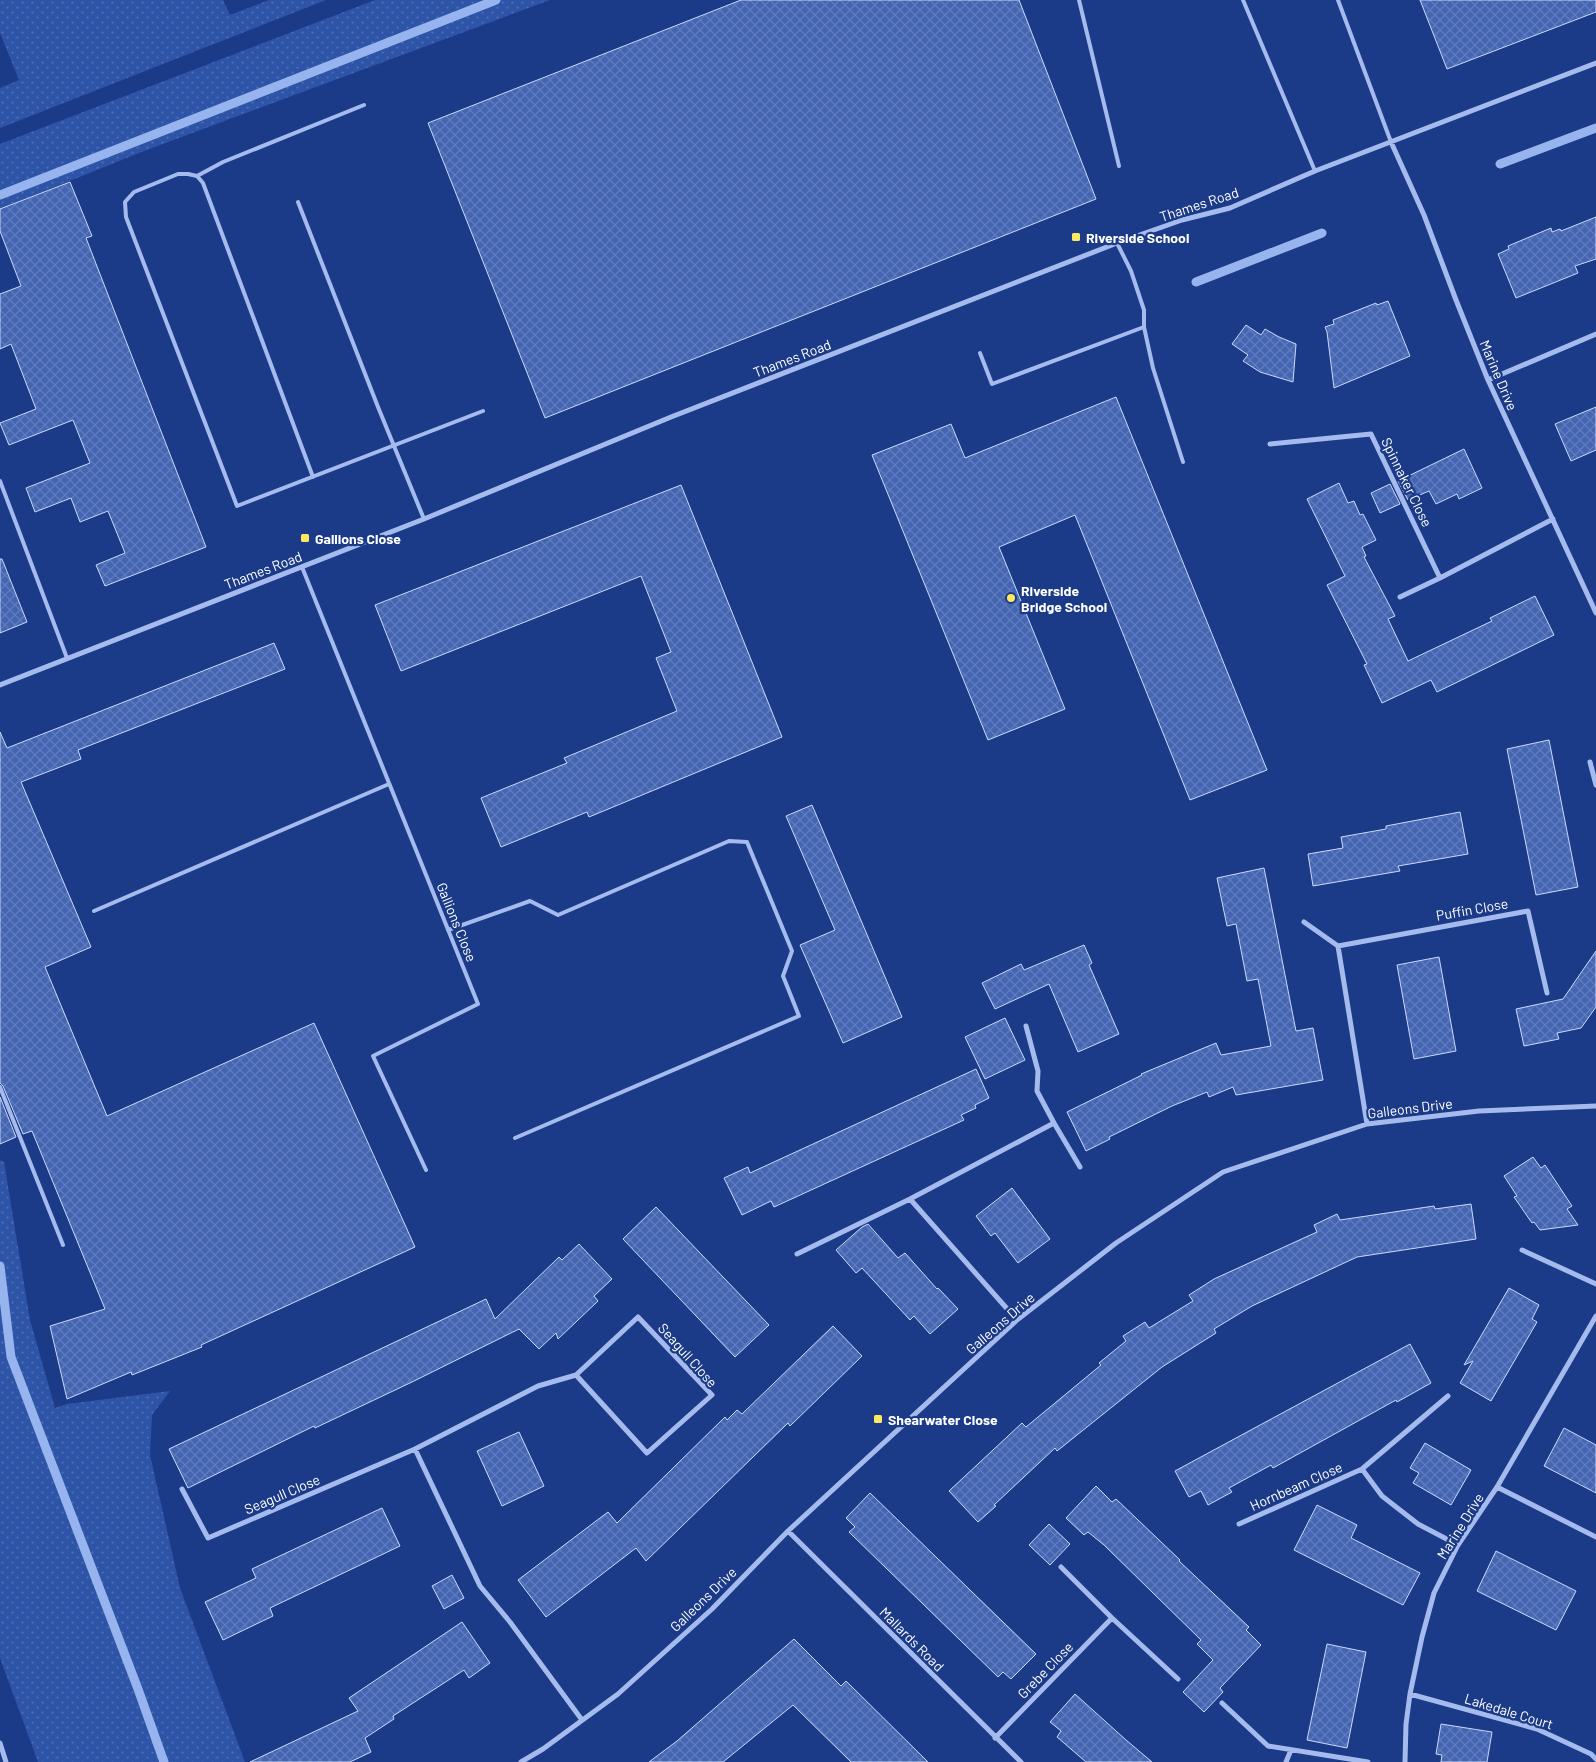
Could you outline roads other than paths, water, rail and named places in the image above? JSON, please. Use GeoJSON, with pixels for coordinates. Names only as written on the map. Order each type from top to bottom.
{"type":"FeatureCollection","features":[{"type":"Feature","properties":{"kind":"street","name":"Thames Road"},"geometry":{"type":"LineString","coordinates":[[0,685],[424,519],[671,417],[1117,243],[1182,220],[1230,208],[1315,171],[1596,62]]}},
{"type":"Feature","properties":{"kind":"street","name":"Marine Drive"},"geometry":{"type":"LineString","coordinates":[[1392,142],[1424,214],[1488,380],[1596,614]]}},
{"type":"Feature","properties":{"kind":"street"},"geometry":{"type":"LineString","coordinates":[[1488,380],[1596,334]]}},
{"type":"Feature","properties":{"kind":"street","name":"Spinnaker Close"},"geometry":{"type":"LineString","coordinates":[[1270,444],[1371,434],[1440,578]]}},
{"type":"Feature","properties":{"kind":"street"},"geometry":{"type":"LineString","coordinates":[[1400,597],[1553,519]]}},
{"type":"Feature","properties":{"kind":"street"},"geometry":{"type":"LineString","coordinates":[[1590,762],[1596,785]]}},
{"type":"Feature","properties":{"kind":"street","name":"Puffin Close"},"geometry":{"type":"LineString","coordinates":[[1338,946],[1528,911],[1547,993]]}},
{"type":"Feature","properties":{"kind":"street"},"geometry":{"type":"LineString","coordinates":[[1304,922],[1338,946],[1367,1124]]}},
{"type":"Feature","properties":{"kind":"street"},"geometry":{"type":"LineString","coordinates":[[1026,1026],[1038,1071],[1037,1091],[1080,1167]]}},
{"type":"Feature","properties":{"kind":"street","name":"Galleons Drive"},"geometry":{"type":"LineString","coordinates":[[522,1762],[543,1749],[618,1694],[712,1609],[788,1531],[1017,1320],[1116,1243],[1223,1172],[1367,1124],[1479,1110],[1596,1106]]}},
{"type":"Feature","properties":{"kind":"street"},"geometry":{"type":"LineString","coordinates":[[796,1254],[910,1199],[1054,1123]]}},
{"type":"Feature","properties":{"kind":"street"},"geometry":{"type":"LineString","coordinates":[[910,1199],[1017,1320]]}},
{"type":"Feature","properties":{"kind":"street"},"geometry":{"type":"LineString","coordinates":[[1522,1250],[1596,1284]]}},
{"type":"Feature","properties":{"kind":"street","name":"Marine Drive"},"geometry":{"type":"LineString","coordinates":[[1405,1762],[1406,1724],[1410,1694],[1422,1637],[1434,1593],[1458,1545],[1497,1487],[1594,1324],[1596,1316]]}},
{"type":"Feature","properties":{"kind":"street","name":"Seagull Close"},"geometry":{"type":"LineString","coordinates":[[182,1489],[208,1538],[415,1449],[538,1386],[576,1375],[638,1317],[712,1395],[648,1453],[576,1375]]}},
{"type":"Feature","properties":{"kind":"street","name":"Hornbeam Close"},"geometry":{"type":"LineString","coordinates":[[1239,1524],[1362,1468],[1448,1396]]}},
{"type":"Feature","properties":{"kind":"street"},"geometry":{"type":"LineString","coordinates":[[415,1449],[480,1586],[510,1622],[582,1720]]}},
{"type":"Feature","properties":{"kind":"street","name":"Hornbeam Close"},"geometry":{"type":"LineString","coordinates":[[1362,1468],[1382,1496],[1418,1524],[1458,1545]]}},
{"type":"Feature","properties":{"kind":"street"},"geometry":{"type":"LineString","coordinates":[[1497,1487],[1596,1538]]}},
{"type":"Feature","properties":{"kind":"street","name":"Mallards Road"},"geometry":{"type":"LineString","coordinates":[[788,1531],[995,1738],[1022,1762]]}},
{"type":"Feature","properties":{"kind":"street"},"geometry":{"type":"LineString","coordinates":[[1061,1567],[1112,1618],[1178,1678]]}},
{"type":"Feature","properties":{"kind":"street","name":"Grebe Close"},"geometry":{"type":"LineString","coordinates":[[995,1738],[1112,1618]]}},
{"type":"Feature","properties":{"kind":"street","name":"Lakedale Court"},"geometry":{"type":"LineString","coordinates":[[1410,1694],[1537,1729],[1591,1754],[1596,1759]]}},
{"type":"Feature","properties":{"kind":"street"},"geometry":{"type":"LineString","coordinates":[[1222,1703],[1268,1746],[1368,1762]]}},
{"type":"Feature","properties":{"kind":"street"},"geometry":{"type":"LineString","coordinates":[[0,1743],[6,1762]]}},
{"type":"Feature","properties":{"kind":"street"},"geometry":{"type":"LineString","coordinates":[[1286,1762],[1291,1750]]}},
{"type":"Feature","properties":{"kind":"lane"},"geometry":{"type":"LineString","coordinates":[[1079,0],[1120,166]]}},
{"type":"Feature","properties":{"kind":"lane"},"geometry":{"type":"LineString","coordinates":[[1243,0],[1315,171]]}},
{"type":"Feature","properties":{"kind":"lane"},"geometry":{"type":"LineString","coordinates":[[1338,0],[1392,142]]}},
{"type":"Feature","properties":{"kind":"lane"},"geometry":{"type":"LineString","coordinates":[[197,176],[223,162],[364,105]]}},
{"type":"Feature","properties":{"kind":"lane"},"geometry":{"type":"LineString","coordinates":[[313,477],[203,183],[197,176],[178,174],[134,192],[125,202],[126,217],[237,506],[313,477],[394,445],[483,411]]}},
{"type":"Feature","properties":{"kind":"lane"},"geometry":{"type":"LineString","coordinates":[[298,202],[424,519]]}},
{"type":"Feature","properties":{"kind":"lane"},"geometry":{"type":"LineString","coordinates":[[1117,243],[1131,271],[1144,310],[1144,327],[1154,368],[1183,462]]}},
{"type":"Feature","properties":{"kind":"lane"},"geometry":{"type":"LineString","coordinates":[[980,353],[992,384],[1144,327]]}},
{"type":"Feature","properties":{"kind":"lane"},"geometry":{"type":"LineString","coordinates":[[0,481],[2,492],[67,658]]}},
{"type":"Feature","properties":{"kind":"lane","name":"Gallions Close"},"geometry":{"type":"LineString","coordinates":[[302,567],[478,1004],[373,1056],[426,1170]]}},
{"type":"Feature","properties":{"kind":"lane"},"geometry":{"type":"LineString","coordinates":[[94,911],[389,784]]}},
{"type":"Feature","properties":{"kind":"lane"},"geometry":{"type":"LineString","coordinates":[[448,930],[530,901],[558,915],[729,841],[747,842],[792,951],[783,976],[799,1016],[515,1138]]}},
{"type":"Feature","properties":{"kind":"lane"},"geometry":{"type":"LineString","coordinates":[[0,1087],[63,1245]]}},
{"type":"Feature","properties":{"kind":"waterway"},"geometry":{"type":"LineString","coordinates":[[0,195],[496,0]]}},
{"type":"Feature","properties":{"kind":"waterway"},"geometry":{"type":"LineString","coordinates":[[1500,164],[1596,128]]}},
{"type":"Feature","properties":{"kind":"waterway"},"geometry":{"type":"LineString","coordinates":[[1196,282],[1322,233]]}},
{"type":"Feature","properties":{"kind":"waterway"},"geometry":{"type":"LineString","coordinates":[[0,1266],[11,1357],[164,1762]]}},
{"type":"Feature","properties":{"kind":"place","name":"Riverside School"},"geometry":{"type":"Point","coordinates":[1076,237]}},
{"type":"Feature","properties":{"kind":"place","name":"Gallions Close"},"geometry":{"type":"Point","coordinates":[305,538]}},
{"type":"Feature","properties":{"kind":"place","name":"Riverside Bridge School"},"geometry":{"type":"Point","coordinates":[1011,598]}},
{"type":"Feature","properties":{"kind":"place","name":"Shearwater Close"},"geometry":{"type":"Point","coordinates":[878,1419]}}]}
